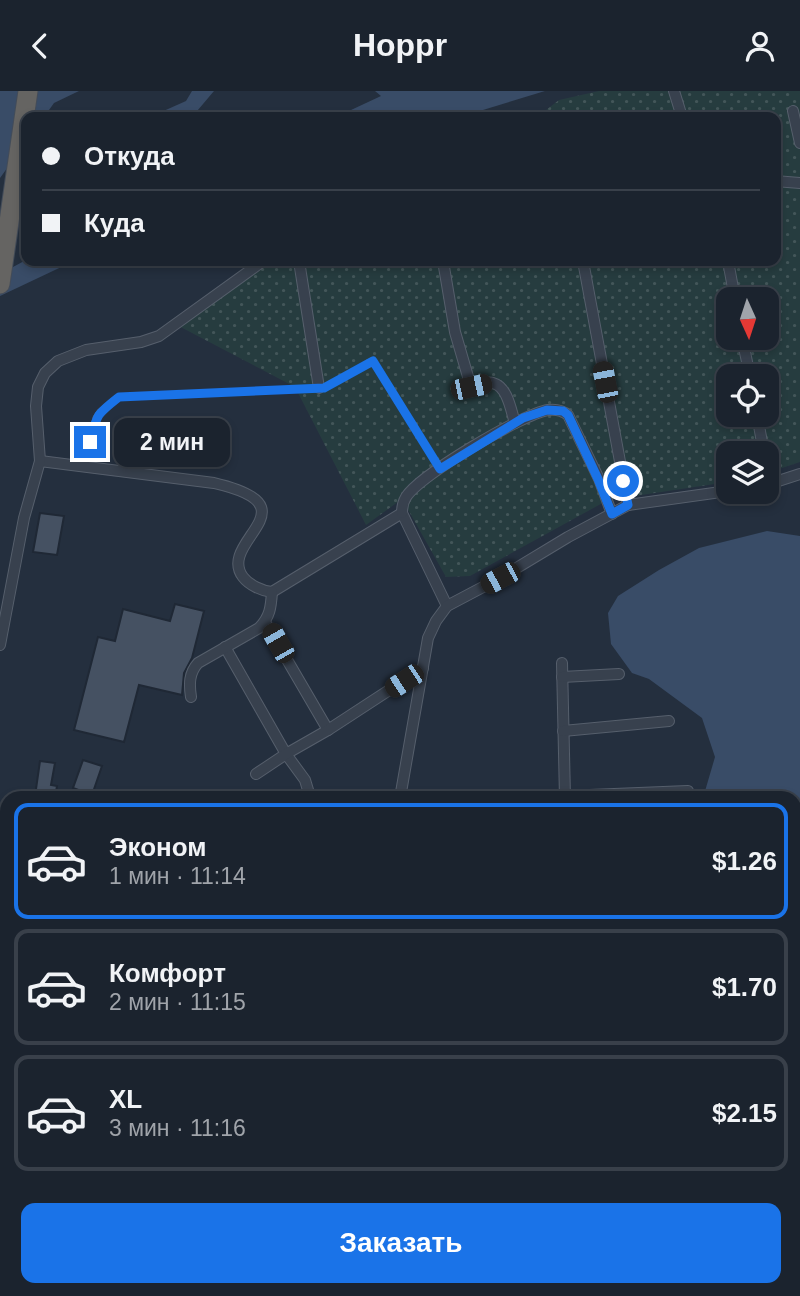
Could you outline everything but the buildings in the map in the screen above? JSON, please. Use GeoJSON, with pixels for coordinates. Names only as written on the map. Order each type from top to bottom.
{"type":"FeatureCollection","features":[{"type":"Feature","properties":{"kind":"highway"},"geometry":{"type":"LineString","coordinates":[[25,112],[28,91]]}},
{"type":"Feature","properties":{"kind":"highway"},"geometry":{"type":"LineString","coordinates":[[0,284],[21,139]]}},
{"type":"Feature","properties":{"kind":"street"},"geometry":{"type":"LineString","coordinates":[[674,91],[680,112]]}},
{"type":"Feature","properties":{"kind":"street"},"geometry":{"type":"LineString","coordinates":[[793,111],[800,143]]}},
{"type":"Feature","properties":{"kind":"street"},"geometry":{"type":"LineString","coordinates":[[781,181],[800,183]]}},
{"type":"Feature","properties":{"kind":"street"},"geometry":{"type":"LineString","coordinates":[[0,645],[24,518],[40,461],[36,406],[38,387],[45,373],[58,361],[86,350],[141,342],[159,336],[255,266]]}},
{"type":"Feature","properties":{"kind":"street"},"geometry":{"type":"LineString","coordinates":[[300,266],[319,388]]}},
{"type":"Feature","properties":{"kind":"street"},"geometry":{"type":"LineString","coordinates":[[444,266],[455,332],[471,387],[492,382],[498,385],[505,393],[515,422]]}},
{"type":"Feature","properties":{"kind":"street"},"geometry":{"type":"LineString","coordinates":[[584,266],[628,505]]}},
{"type":"Feature","properties":{"kind":"street"},"geometry":{"type":"LineString","coordinates":[[729,266],[733,287]]}},
{"type":"Feature","properties":{"kind":"street"},"geometry":{"type":"LineString","coordinates":[[447,606],[402,513],[404,499],[440,469],[515,422],[547,410],[563,411],[568,415],[612,514]]}},
{"type":"Feature","properties":{"kind":"street"},"geometry":{"type":"LineString","coordinates":[[40,461],[214,483],[232,487],[254,498],[260,502],[262,517],[238,557],[238,566],[245,580],[264,591],[271,592],[402,513]]}},
{"type":"Feature","properties":{"kind":"street"},"geometry":{"type":"LineString","coordinates":[[779,481],[800,474]]}},
{"type":"Feature","properties":{"kind":"street"},"geometry":{"type":"LineString","coordinates":[[401,791],[428,638],[447,606],[628,505],[716,493]]}},
{"type":"Feature","properties":{"kind":"street"},"geometry":{"type":"LineString","coordinates":[[191,697],[192,670],[198,663],[259,628],[271,609],[271,592]]}},
{"type":"Feature","properties":{"kind":"street"},"geometry":{"type":"LineString","coordinates":[[265,622],[328,730]]}},
{"type":"Feature","properties":{"kind":"street"},"geometry":{"type":"LineString","coordinates":[[225,647],[286,754],[305,780],[308,791]]}},
{"type":"Feature","properties":{"kind":"street"},"geometry":{"type":"LineString","coordinates":[[562,663],[565,791]]}},
{"type":"Feature","properties":{"kind":"street"},"geometry":{"type":"LineString","coordinates":[[256,774],[423,668]]}},
{"type":"Feature","properties":{"kind":"street"},"geometry":{"type":"LineString","coordinates":[[562,677],[619,674]]}},
{"type":"Feature","properties":{"kind":"street"},"geometry":{"type":"LineString","coordinates":[[563,731],[669,721]]}},
{"type":"Feature","properties":{"kind":"lane"},"geometry":{"type":"LineString","coordinates":[[85,466],[96,418],[119,397],[324,388],[373,361],[440,469]]}},
{"type":"Feature","properties":{"kind":"green space"},"geometry":{"type":"Polygon","coordinates":[[[599,91],[800,91],[800,462],[779,469],[779,441],[716,441],[716,484],[608,500],[470,576],[446,577],[402,499],[366,525],[295,387],[171,322],[249,266],[781,266],[781,112],[543,112],[559,100],[599,91]]]}},
{"type":"Feature","properties":{"kind":"water"},"geometry":{"type":"Polygon","coordinates":[[[0,91],[79,91],[54,103],[48,112],[21,112],[21,149],[0,178],[0,91]]]}},
{"type":"Feature","properties":{"kind":"water"},"geometry":{"type":"Polygon","coordinates":[[[192,91],[214,91],[196,112],[161,112],[186,101],[192,91]]]}},
{"type":"Feature","properties":{"kind":"water"},"geometry":{"type":"Polygon","coordinates":[[[375,91],[545,91],[476,112],[348,112],[381,96],[375,91]]]}},
{"type":"Feature","properties":{"kind":"water"},"geometry":{"type":"Polygon","coordinates":[[[21,263],[21,266],[63,266],[0,296],[0,274],[21,263]]]}},
{"type":"Feature","properties":{"kind":"water"},"geometry":{"type":"Polygon","coordinates":[[[767,531],[800,536],[800,791],[705,791],[715,757],[702,718],[649,679],[632,673],[611,644],[608,613],[618,596],[699,548],[767,531]]]}},
{"type":"Feature","properties":{"kind":"route"},"geometry":{"type":"LineString","coordinates":[[90,442],[96,418],[119,397],[324,388],[373,361],[440,469],[523,418],[556,409],[568,415],[612,514],[628,505],[623,481]]}}]}
